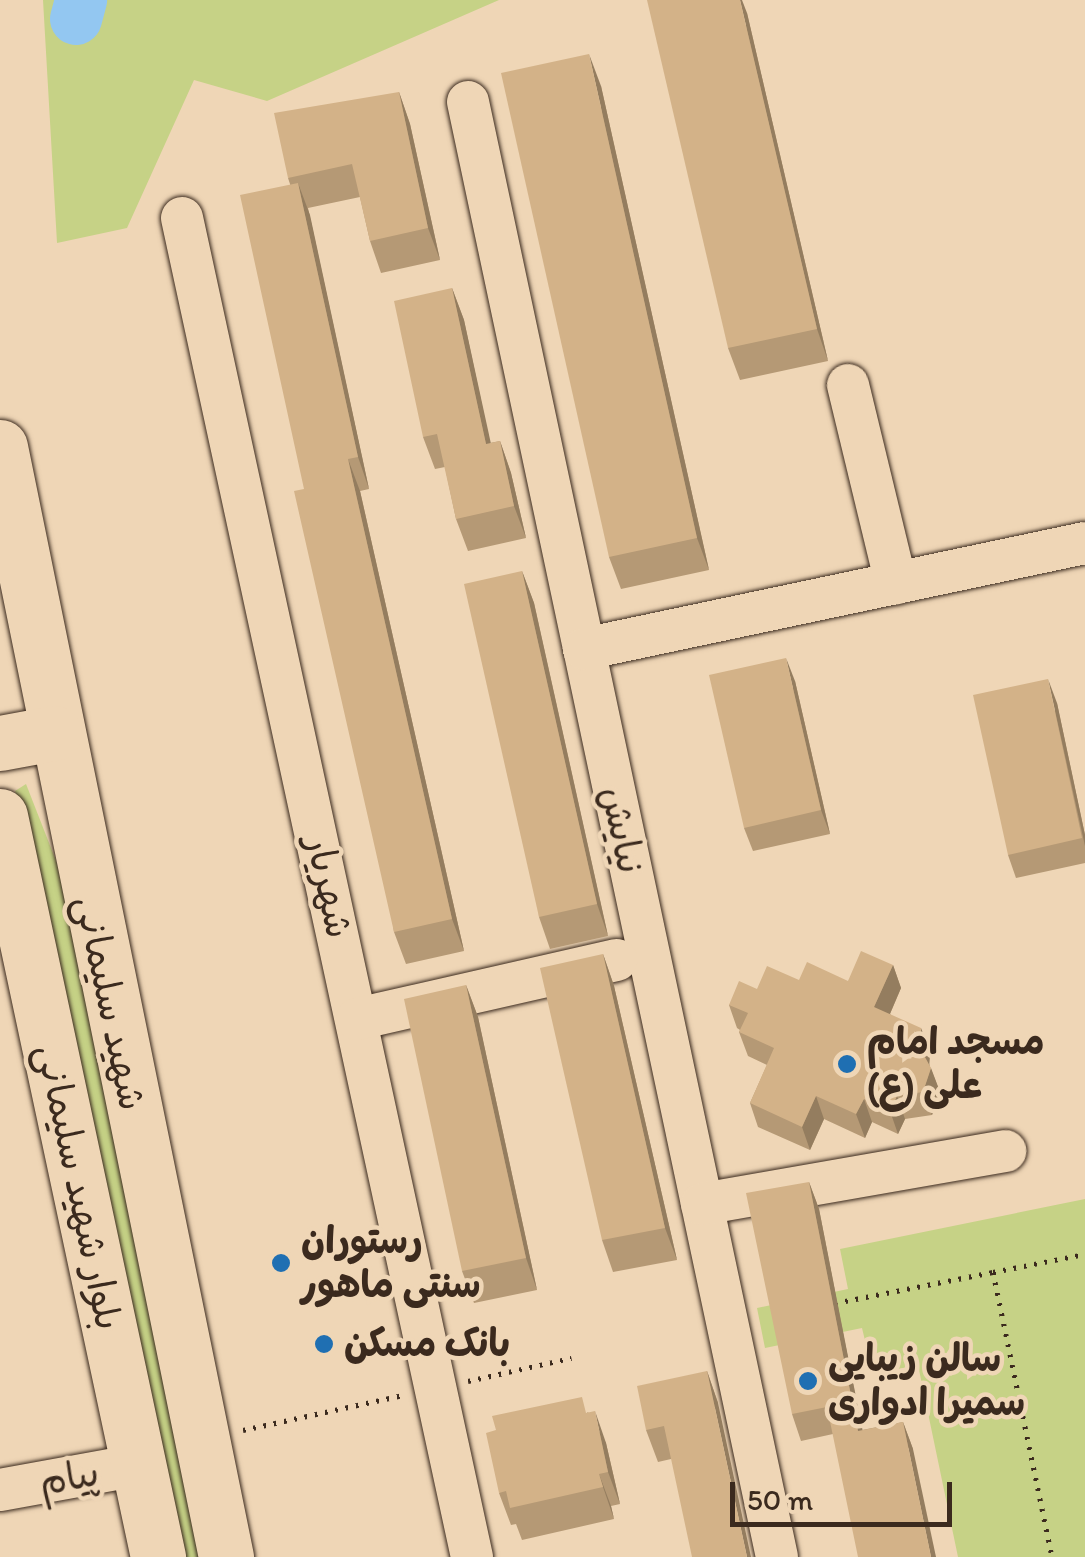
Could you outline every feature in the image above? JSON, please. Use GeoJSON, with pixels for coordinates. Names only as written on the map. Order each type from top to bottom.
{"type":"FeatureCollection","features":[{"type":"Feature","properties":{"kind":"main road","name":"شهید سلیمانی"},"geometry":{"type":"LineString","coordinates":[[0,447],[54,733],[226,1557]]}},
{"type":"Feature","properties":{"kind":"main road"},"geometry":{"type":"LineString","coordinates":[[0,744],[54,733]]}},
{"type":"Feature","properties":{"kind":"main road","name":"بلوار شهید سلیمانی"},"geometry":{"type":"LineString","coordinates":[[0,816],[158,1557]]}},
{"type":"Feature","properties":{"kind":"street","name":"نیایش"},"geometry":{"type":"LineString","coordinates":[[468,102],[777,1557]]}},
{"type":"Feature","properties":{"kind":"street","name":"شهریار"},"geometry":{"type":"LineString","coordinates":[[182,218],[472,1557]]}},
{"type":"Feature","properties":{"kind":"street"},"geometry":{"type":"LineString","coordinates":[[848,385],[896,583]]}},
{"type":"Feature","properties":{"kind":"street"},"geometry":{"type":"LineString","coordinates":[[584,649],[1085,543]]}},
{"type":"Feature","properties":{"kind":"street"},"geometry":{"type":"LineString","coordinates":[[358,1019],[616,960]]}},
{"type":"Feature","properties":{"kind":"street"},"geometry":{"type":"LineString","coordinates":[[702,1204],[1005,1151]]}},
{"type":"Feature","properties":{"kind":"street","name":"پیام"},"geometry":{"type":"LineString","coordinates":[[0,1490],[138,1465]]}},
{"type":"Feature","properties":{"kind":"path"},"geometry":{"type":"LineString","coordinates":[[822,1305],[1085,1254]]}},
{"type":"Feature","properties":{"kind":"path"},"geometry":{"type":"LineString","coordinates":[[993,1272],[1052,1557]]}},
{"type":"Feature","properties":{"kind":"path"},"geometry":{"type":"LineString","coordinates":[[201,1439],[571,1358]]}},
{"type":"Feature","properties":{"kind":"green space"},"geometry":{"type":"Polygon","coordinates":[[[43,0],[499,0],[267,101],[194,80],[127,228],[57,243],[43,0]]]}},
{"type":"Feature","properties":{"kind":"green space"},"geometry":{"type":"Polygon","coordinates":[[[26,784],[60,871],[205,1557],[177,1557],[15,791],[26,784]]]}},
{"type":"Feature","properties":{"kind":"green space"},"geometry":{"type":"Polygon","coordinates":[[[1085,1199],[1085,1557],[958,1557],[918,1365],[873,1374],[862,1328],[765,1348],[757,1308],[848,1289],[840,1249],[1085,1199]]]}},
{"type":"Feature","properties":{"kind":"building"},"geometry":{"type":"Polygon","coordinates":[[[647,0],[740,0],[817,329],[728,348],[647,0]]]}},
{"type":"Feature","properties":{"kind":"building"},"geometry":{"type":"Polygon","coordinates":[[[589,54],[697,538],[609,557],[501,73],[589,54]]]}},
{"type":"Feature","properties":{"kind":"building"},"geometry":{"type":"Polygon","coordinates":[[[399,92],[428,228],[370,241],[352,164],[288,178],[274,113],[399,92]]]}},
{"type":"Feature","properties":{"kind":"building"},"geometry":{"type":"Polygon","coordinates":[[[298,183],[358,457],[348,459],[452,919],[394,932],[294,491],[304,489],[240,195],[298,183]]]}},
{"type":"Feature","properties":{"kind":"building"},"geometry":{"type":"Polygon","coordinates":[[[452,288],[486,444],[500,441],[514,506],[456,519],[437,434],[423,437],[394,301],[452,288]]]}},
{"type":"Feature","properties":{"kind":"building"},"geometry":{"type":"Polygon","coordinates":[[[522,571],[597,904],[539,917],[464,584],[522,571]]]}},
{"type":"Feature","properties":{"kind":"building"},"geometry":{"type":"Polygon","coordinates":[[[786,658],[821,810],[744,828],[709,675],[786,658]]]}},
{"type":"Feature","properties":{"kind":"building"},"geometry":{"type":"Polygon","coordinates":[[[1048,679],[1082,838],[1008,855],[973,695],[1048,679]]]}},
{"type":"Feature","properties":{"kind":"building","name":"مسجد امام علی (ع)"},"geometry":{"type":"Polygon","coordinates":[[[861,951],[893,965],[874,1007],[921,1028],[920,1048],[931,1068],[923,1092],[897,1096],[890,1111],[864,1099],[856,1114],[816,1096],[802,1127],[750,1103],[774,1048],[739,1032],[748,1013],[729,1005],[739,981],[757,989],[767,966],[799,980],[807,962],[848,981],[861,951]]]}},
{"type":"Feature","properties":{"kind":"building"},"geometry":{"type":"Polygon","coordinates":[[[603,954],[665,1228],[602,1240],[540,968],[603,954]]]}},
{"type":"Feature","properties":{"kind":"building"},"geometry":{"type":"Polygon","coordinates":[[[466,985],[526,1258],[462,1271],[404,999],[466,985]]]}},
{"type":"Feature","properties":{"kind":"building"},"geometry":{"type":"Polygon","coordinates":[[[809,1182],[858,1431],[903,1422],[931,1557],[858,1557],[827,1407],[792,1414],[746,1193],[809,1182]]]}},
{"type":"Feature","properties":{"kind":"building"},"geometry":{"type":"Polygon","coordinates":[[[707,1371],[747,1557],[692,1557],[664,1426],[646,1430],[637,1386],[707,1371]]]}},
{"type":"Feature","properties":{"kind":"building"},"geometry":{"type":"Polygon","coordinates":[[[582,1397],[586,1413],[595,1411],[608,1472],[599,1474],[603,1487],[510,1508],[506,1491],[499,1493],[486,1433],[496,1430],[492,1416],[582,1397]]]}},
{"type":"Feature","properties":{"kind":"waterway"},"geometry":{"type":"LineString","coordinates":[[76,19],[81,0]]}},
{"type":"Feature","properties":{"kind":"place","name":"مسجد امام علی (ع)"},"geometry":{"type":"Point","coordinates":[847,1064]}},
{"type":"Feature","properties":{"kind":"place","name":"رستوران سنتی ماهور"},"geometry":{"type":"Point","coordinates":[281,1263]}},
{"type":"Feature","properties":{"kind":"place","name":"بانک مسکن"},"geometry":{"type":"Point","coordinates":[324,1344]}},
{"type":"Feature","properties":{"kind":"place","name":"سالن زیبایی سمیرا ادواری"},"geometry":{"type":"Point","coordinates":[808,1381]}}]}
